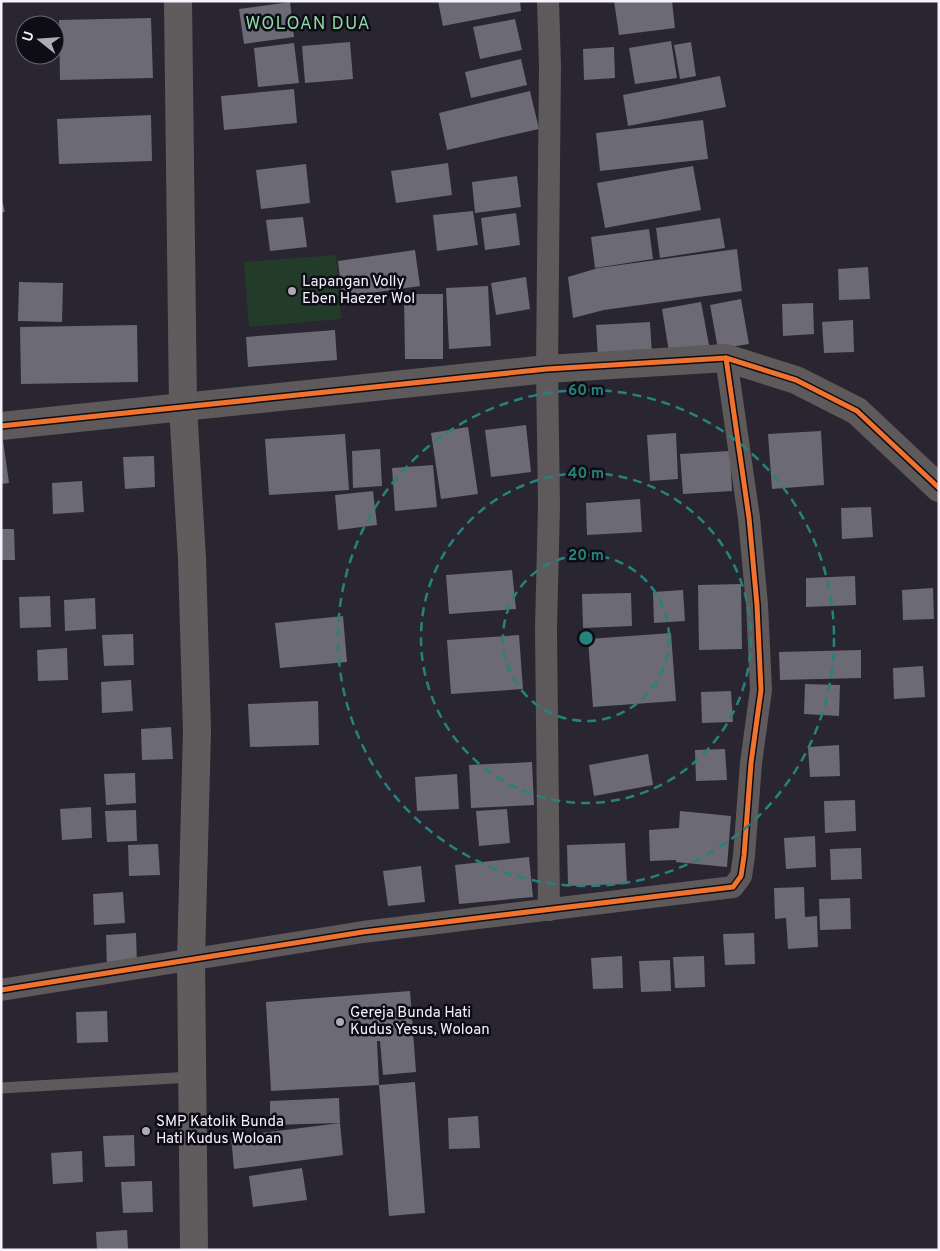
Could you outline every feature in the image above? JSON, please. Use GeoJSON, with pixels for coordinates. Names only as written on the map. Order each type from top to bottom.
{"type":"FeatureCollection","features":[{"type":"Feature","properties":{"kind":"main road"},"geometry":{"type":"LineString","coordinates":[[178,1],[183,407],[192,559],[197,731],[191,960],[194,1250]]}},
{"type":"Feature","properties":{"kind":"street"},"geometry":{"type":"LineString","coordinates":[[548,1],[550,66],[547,370],[549,910]]}},
{"type":"Feature","properties":{"kind":"street"},"geometry":{"type":"LineString","coordinates":[[1,426],[547,370],[726,358],[796,380],[857,410],[939,488]]}},
{"type":"Feature","properties":{"kind":"street"},"geometry":{"type":"LineString","coordinates":[[1,990],[372,931],[733,887],[740,876],[744,856],[751,763],[761,690],[757,605],[749,518],[726,358]]}},
{"type":"Feature","properties":{"kind":"lane"},"geometry":{"type":"LineString","coordinates":[[1,1088],[192,1077]]}},
{"type":"Feature","properties":{"kind":"green space","name":"Lapangan Volly Eben Haezer Wol"},"geometry":{"type":"Polygon","coordinates":[[[336,255],[341,319],[249,327],[244,262],[336,255]]]}},
{"type":"Feature","properties":{"kind":"building"},"geometry":{"type":"Polygon","coordinates":[[[438,1],[520,1],[521,11],[443,26],[438,1]]]}},
{"type":"Feature","properties":{"kind":"building"},"geometry":{"type":"Polygon","coordinates":[[[614,1],[672,1],[675,28],[619,35],[614,1]]]}},
{"type":"Feature","properties":{"kind":"building"},"geometry":{"type":"Polygon","coordinates":[[[290,2],[294,37],[244,44],[239,9],[290,2]]]}},
{"type":"Feature","properties":{"kind":"building"},"geometry":{"type":"Polygon","coordinates":[[[151,18],[153,78],[60,80],[60,65],[65,65],[65,20],[151,18]]]}},
{"type":"Feature","properties":{"kind":"building"},"geometry":{"type":"Polygon","coordinates":[[[515,19],[522,50],[480,59],[473,27],[515,19]]]}},
{"type":"Feature","properties":{"kind":"building"},"geometry":{"type":"Polygon","coordinates":[[[671,41],[677,78],[635,84],[629,48],[671,41]]]}},
{"type":"Feature","properties":{"kind":"building"},"geometry":{"type":"Polygon","coordinates":[[[350,42],[353,79],[305,83],[302,46],[350,42]]]}},
{"type":"Feature","properties":{"kind":"building"},"geometry":{"type":"Polygon","coordinates":[[[691,42],[696,76],[680,79],[674,45],[691,42]]]}},
{"type":"Feature","properties":{"kind":"building"},"geometry":{"type":"Polygon","coordinates":[[[294,43],[299,83],[258,87],[254,48],[294,43]]]}},
{"type":"Feature","properties":{"kind":"building"},"geometry":{"type":"Polygon","coordinates":[[[614,47],[615,78],[584,80],[583,49],[614,47]]]}},
{"type":"Feature","properties":{"kind":"building"},"geometry":{"type":"Polygon","coordinates":[[[521,59],[527,85],[471,98],[465,72],[521,59]]]}},
{"type":"Feature","properties":{"kind":"building"},"geometry":{"type":"Polygon","coordinates":[[[720,76],[726,107],[628,126],[623,95],[720,76]]]}},
{"type":"Feature","properties":{"kind":"building"},"geometry":{"type":"Polygon","coordinates":[[[294,89],[297,123],[224,130],[221,96],[294,89]]]}},
{"type":"Feature","properties":{"kind":"building"},"geometry":{"type":"Polygon","coordinates":[[[530,91],[539,129],[447,150],[439,113],[530,91]]]}},
{"type":"Feature","properties":{"kind":"building"},"geometry":{"type":"Polygon","coordinates":[[[151,115],[152,161],[59,164],[57,119],[151,115]]]}},
{"type":"Feature","properties":{"kind":"building"},"geometry":{"type":"Polygon","coordinates":[[[703,120],[708,159],[600,171],[596,133],[703,120]]]}},
{"type":"Feature","properties":{"kind":"building"},"geometry":{"type":"Polygon","coordinates":[[[448,163],[452,195],[396,203],[391,171],[448,163]]]}},
{"type":"Feature","properties":{"kind":"building"},"geometry":{"type":"Polygon","coordinates":[[[306,164],[310,203],[261,209],[256,170],[306,164]]]}},
{"type":"Feature","properties":{"kind":"building"},"geometry":{"type":"Polygon","coordinates":[[[693,166],[701,210],[605,228],[597,183],[693,166]]]}},
{"type":"Feature","properties":{"kind":"building"},"geometry":{"type":"Polygon","coordinates":[[[517,176],[521,207],[475,213],[472,182],[517,176]]]}},
{"type":"Feature","properties":{"kind":"building"},"geometry":{"type":"Polygon","coordinates":[[[1,196],[5,212],[1,212],[1,196]]]}},
{"type":"Feature","properties":{"kind":"building"},"geometry":{"type":"Polygon","coordinates":[[[473,211],[478,245],[437,251],[433,215],[473,211]]]}},
{"type":"Feature","properties":{"kind":"building"},"geometry":{"type":"Polygon","coordinates":[[[516,213],[520,245],[485,250],[481,218],[516,213]]]}},
{"type":"Feature","properties":{"kind":"building"},"geometry":{"type":"Polygon","coordinates":[[[303,217],[307,247],[270,251],[266,220],[303,217]]]}},
{"type":"Feature","properties":{"kind":"building"},"geometry":{"type":"Polygon","coordinates":[[[720,218],[725,248],[660,258],[656,228],[720,218]]]}},
{"type":"Feature","properties":{"kind":"building"},"geometry":{"type":"Polygon","coordinates":[[[649,229],[653,259],[595,268],[591,237],[649,229]]]}},
{"type":"Feature","properties":{"kind":"building"},"geometry":{"type":"Polygon","coordinates":[[[737,249],[742,291],[604,310],[573,318],[568,277],[598,268],[737,249]]]}},
{"type":"Feature","properties":{"kind":"building"},"geometry":{"type":"Polygon","coordinates":[[[415,250],[420,286],[342,297],[338,261],[415,250]]]}},
{"type":"Feature","properties":{"kind":"building"},"geometry":{"type":"Polygon","coordinates":[[[868,267],[870,299],[839,300],[838,269],[868,267]]]}},
{"type":"Feature","properties":{"kind":"building"},"geometry":{"type":"Polygon","coordinates":[[[526,277],[530,309],[496,315],[491,283],[526,277]]]}},
{"type":"Feature","properties":{"kind":"building"},"geometry":{"type":"Polygon","coordinates":[[[19,282],[63,283],[62,322],[18,321],[19,282]]]}},
{"type":"Feature","properties":{"kind":"building"},"geometry":{"type":"Polygon","coordinates":[[[488,286],[491,346],[449,349],[446,288],[488,286]]]}},
{"type":"Feature","properties":{"kind":"building"},"geometry":{"type":"Polygon","coordinates":[[[404,294],[443,294],[443,359],[405,359],[404,294]]]}},
{"type":"Feature","properties":{"kind":"building"},"geometry":{"type":"Polygon","coordinates":[[[741,299],[749,344],[718,349],[710,305],[741,299]]]}},
{"type":"Feature","properties":{"kind":"building"},"geometry":{"type":"Polygon","coordinates":[[[701,302],[709,345],[669,352],[662,309],[701,302]]]}},
{"type":"Feature","properties":{"kind":"building"},"geometry":{"type":"Polygon","coordinates":[[[813,303],[814,334],[783,336],[782,304],[813,303]]]}},
{"type":"Feature","properties":{"kind":"building"},"geometry":{"type":"Polygon","coordinates":[[[853,320],[854,352],[824,353],[822,322],[853,320]]]}},
{"type":"Feature","properties":{"kind":"building"},"geometry":{"type":"Polygon","coordinates":[[[650,322],[652,354],[598,358],[596,325],[650,322]]]}},
{"type":"Feature","properties":{"kind":"building"},"geometry":{"type":"Polygon","coordinates":[[[137,325],[138,382],[21,384],[20,327],[137,325]]]}},
{"type":"Feature","properties":{"kind":"building"},"geometry":{"type":"Polygon","coordinates":[[[335,330],[337,360],[248,367],[246,337],[335,330]]]}},
{"type":"Feature","properties":{"kind":"building"},"geometry":{"type":"Polygon","coordinates":[[[526,425],[531,472],[491,477],[485,430],[526,425]]]}},
{"type":"Feature","properties":{"kind":"building"},"geometry":{"type":"Polygon","coordinates":[[[468,427],[478,494],[441,499],[431,433],[468,427]]]}},
{"type":"Feature","properties":{"kind":"building"},"geometry":{"type":"Polygon","coordinates":[[[821,431],[824,485],[772,489],[768,434],[821,431]]]}},
{"type":"Feature","properties":{"kind":"building"},"geometry":{"type":"Polygon","coordinates":[[[676,433],[678,479],[650,481],[647,435],[676,433]]]}},
{"type":"Feature","properties":{"kind":"building"},"geometry":{"type":"Polygon","coordinates":[[[345,434],[349,490],[269,495],[265,439],[345,434]]]}},
{"type":"Feature","properties":{"kind":"building"},"geometry":{"type":"Polygon","coordinates":[[[1,440],[3,440],[9,483],[1,484],[1,440]]]}},
{"type":"Feature","properties":{"kind":"building"},"geometry":{"type":"Polygon","coordinates":[[[380,449],[382,486],[353,488],[352,451],[380,449]]]}},
{"type":"Feature","properties":{"kind":"building"},"geometry":{"type":"Polygon","coordinates":[[[730,451],[732,491],[683,494],[680,454],[730,451]]]}},
{"type":"Feature","properties":{"kind":"building"},"geometry":{"type":"Polygon","coordinates":[[[154,456],[155,487],[125,489],[123,457],[154,456]]]}},
{"type":"Feature","properties":{"kind":"building"},"geometry":{"type":"Polygon","coordinates":[[[433,465],[437,507],[395,511],[392,468],[433,465]]]}},
{"type":"Feature","properties":{"kind":"building"},"geometry":{"type":"Polygon","coordinates":[[[82,481],[84,512],[53,514],[52,483],[82,481]]]}},
{"type":"Feature","properties":{"kind":"building"},"geometry":{"type":"Polygon","coordinates":[[[373,491],[377,525],[338,530],[335,495],[373,491]]]}},
{"type":"Feature","properties":{"kind":"building"},"geometry":{"type":"Polygon","coordinates":[[[640,499],[642,532],[587,535],[586,503],[640,499]]]}},
{"type":"Feature","properties":{"kind":"building"},"geometry":{"type":"Polygon","coordinates":[[[871,507],[873,537],[842,539],[841,508],[871,507]]]}},
{"type":"Feature","properties":{"kind":"building"},"geometry":{"type":"Polygon","coordinates":[[[1,529],[14,529],[15,560],[1,560],[1,529]]]}},
{"type":"Feature","properties":{"kind":"building"},"geometry":{"type":"Polygon","coordinates":[[[512,570],[516,609],[449,614],[446,575],[512,570]]]}},
{"type":"Feature","properties":{"kind":"building"},"geometry":{"type":"Polygon","coordinates":[[[855,576],[856,605],[806,607],[806,578],[855,576]]]}},
{"type":"Feature","properties":{"kind":"building"},"geometry":{"type":"Polygon","coordinates":[[[741,584],[742,649],[699,650],[698,585],[741,584]]]}},
{"type":"Feature","properties":{"kind":"building"},"geometry":{"type":"Polygon","coordinates":[[[933,588],[934,619],[903,620],[902,590],[933,588]]]}},
{"type":"Feature","properties":{"kind":"building"},"geometry":{"type":"Polygon","coordinates":[[[683,590],[685,621],[654,623],[653,592],[683,590]]]}},
{"type":"Feature","properties":{"kind":"building"},"geometry":{"type":"Polygon","coordinates":[[[631,593],[632,626],[583,628],[582,594],[631,593]]]}},
{"type":"Feature","properties":{"kind":"building"},"geometry":{"type":"Polygon","coordinates":[[[50,596],[51,627],[20,628],[19,597],[50,596]]]}},
{"type":"Feature","properties":{"kind":"building"},"geometry":{"type":"Polygon","coordinates":[[[95,598],[96,629],[65,631],[64,600],[95,598]]]}},
{"type":"Feature","properties":{"kind":"building"},"geometry":{"type":"Polygon","coordinates":[[[343,616],[347,662],[280,668],[275,623],[343,616]]]}},
{"type":"Feature","properties":{"kind":"building"},"geometry":{"type":"Polygon","coordinates":[[[671,633],[676,701],[593,707],[588,639],[671,633]]]}},
{"type":"Feature","properties":{"kind":"building"},"geometry":{"type":"Polygon","coordinates":[[[133,634],[134,665],[104,666],[102,635],[133,634]]]}},
{"type":"Feature","properties":{"kind":"building"},"geometry":{"type":"Polygon","coordinates":[[[519,635],[523,689],[451,694],[447,640],[519,635]]]}},
{"type":"Feature","properties":{"kind":"building"},"geometry":{"type":"Polygon","coordinates":[[[67,648],[68,680],[38,681],[37,650],[67,648]]]}},
{"type":"Feature","properties":{"kind":"building"},"geometry":{"type":"Polygon","coordinates":[[[861,650],[861,678],[780,680],[779,652],[861,650]]]}},
{"type":"Feature","properties":{"kind":"building"},"geometry":{"type":"Polygon","coordinates":[[[923,666],[925,697],[894,699],[893,668],[923,666]]]}},
{"type":"Feature","properties":{"kind":"building"},"geometry":{"type":"Polygon","coordinates":[[[131,680],[133,711],[102,713],[101,682],[131,680]]]}},
{"type":"Feature","properties":{"kind":"building"},"geometry":{"type":"Polygon","coordinates":[[[805,684],[840,685],[839,716],[804,714],[805,684]]]}},
{"type":"Feature","properties":{"kind":"building"},"geometry":{"type":"Polygon","coordinates":[[[731,691],[733,722],[702,723],[701,692],[731,691]]]}},
{"type":"Feature","properties":{"kind":"building"},"geometry":{"type":"Polygon","coordinates":[[[318,701],[319,745],[250,747],[248,704],[318,701]]]}},
{"type":"Feature","properties":{"kind":"building"},"geometry":{"type":"Polygon","coordinates":[[[171,727],[173,759],[142,760],[141,729],[171,727]]]}},
{"type":"Feature","properties":{"kind":"building"},"geometry":{"type":"Polygon","coordinates":[[[839,745],[840,776],[810,777],[808,747],[839,745]]]}},
{"type":"Feature","properties":{"kind":"building"},"geometry":{"type":"Polygon","coordinates":[[[725,749],[727,780],[696,781],[695,750],[725,749]]]}},
{"type":"Feature","properties":{"kind":"building"},"geometry":{"type":"Polygon","coordinates":[[[648,754],[653,785],[594,796],[589,765],[648,754]]]}},
{"type":"Feature","properties":{"kind":"building"},"geometry":{"type":"Polygon","coordinates":[[[532,762],[534,805],[471,808],[469,765],[532,762]]]}},
{"type":"Feature","properties":{"kind":"building"},"geometry":{"type":"Polygon","coordinates":[[[135,773],[136,803],[106,805],[104,774],[135,773]]]}},
{"type":"Feature","properties":{"kind":"building"},"geometry":{"type":"Polygon","coordinates":[[[457,774],[459,809],[417,811],[415,777],[457,774]]]}},
{"type":"Feature","properties":{"kind":"building"},"geometry":{"type":"Polygon","coordinates":[[[855,800],[856,831],[825,833],[824,801],[855,800]]]}},
{"type":"Feature","properties":{"kind":"building"},"geometry":{"type":"Polygon","coordinates":[[[91,807],[92,838],[62,840],[60,809],[91,807]]]}},
{"type":"Feature","properties":{"kind":"building"},"geometry":{"type":"Polygon","coordinates":[[[507,809],[510,843],[479,846],[476,811],[507,809]]]}},
{"type":"Feature","properties":{"kind":"building"},"geometry":{"type":"Polygon","coordinates":[[[136,810],[137,841],[107,842],[105,811],[136,810]]]}},
{"type":"Feature","properties":{"kind":"building"},"geometry":{"type":"Polygon","coordinates":[[[680,811],[731,816],[727,867],[676,862],[676,860],[650,861],[649,830],[679,828],[680,811]]]}},
{"type":"Feature","properties":{"kind":"building"},"geometry":{"type":"Polygon","coordinates":[[[815,836],[816,867],[786,869],[784,838],[815,836]]]}},
{"type":"Feature","properties":{"kind":"building"},"geometry":{"type":"Polygon","coordinates":[[[625,843],[627,884],[568,886],[567,845],[625,843]]]}},
{"type":"Feature","properties":{"kind":"building"},"geometry":{"type":"Polygon","coordinates":[[[158,844],[160,875],[129,876],[128,845],[158,844]]]}},
{"type":"Feature","properties":{"kind":"building"},"geometry":{"type":"Polygon","coordinates":[[[861,848],[862,879],[831,880],[830,849],[861,848]]]}},
{"type":"Feature","properties":{"kind":"building"},"geometry":{"type":"Polygon","coordinates":[[[529,857],[533,897],[459,904],[455,865],[529,857]]]}},
{"type":"Feature","properties":{"kind":"building"},"geometry":{"type":"Polygon","coordinates":[[[421,866],[425,902],[388,906],[383,871],[421,866]]]}},
{"type":"Feature","properties":{"kind":"building"},"geometry":{"type":"Polygon","coordinates":[[[804,887],[805,917],[817,916],[818,947],[788,949],[786,918],[775,919],[774,888],[804,887]]]}},
{"type":"Feature","properties":{"kind":"building"},"geometry":{"type":"Polygon","coordinates":[[[123,892],[125,923],[94,925],[93,894],[123,892]]]}},
{"type":"Feature","properties":{"kind":"building"},"geometry":{"type":"Polygon","coordinates":[[[850,898],[851,929],[820,930],[819,899],[850,898]]]}},
{"type":"Feature","properties":{"kind":"building"},"geometry":{"type":"Polygon","coordinates":[[[136,933],[137,964],[107,966],[106,935],[136,933]]]}},
{"type":"Feature","properties":{"kind":"building"},"geometry":{"type":"Polygon","coordinates":[[[754,933],[755,964],[725,965],[723,934],[754,933]]]}},
{"type":"Feature","properties":{"kind":"building"},"geometry":{"type":"Polygon","coordinates":[[[622,956],[623,988],[593,989],[591,958],[622,956]]]}},
{"type":"Feature","properties":{"kind":"building"},"geometry":{"type":"Polygon","coordinates":[[[704,956],[705,987],[675,988],[673,957],[704,956]]]}},
{"type":"Feature","properties":{"kind":"building"},"geometry":{"type":"Polygon","coordinates":[[[670,960],[671,991],[641,992],[639,961],[670,960]]]}},
{"type":"Feature","properties":{"kind":"building","name":"Gereja Bunda Hati Kudus Yesus, Woloan"},"geometry":{"type":"Polygon","coordinates":[[[410,991],[416,1072],[383,1075],[380,1041],[377,1041],[379,1085],[271,1091],[266,1002],[410,991]]]}},
{"type":"Feature","properties":{"kind":"building"},"geometry":{"type":"Polygon","coordinates":[[[107,1011],[108,1042],[77,1043],[76,1012],[107,1011]]]}},
{"type":"Feature","properties":{"kind":"building"},"geometry":{"type":"Polygon","coordinates":[[[415,1082],[425,1213],[389,1216],[379,1085],[415,1082]]]}},
{"type":"Feature","properties":{"kind":"building"},"geometry":{"type":"Polygon","coordinates":[[[339,1098],[340,1123],[270,1125],[270,1101],[339,1098]]]}},
{"type":"Feature","properties":{"kind":"building"},"geometry":{"type":"Polygon","coordinates":[[[478,1116],[480,1148],[449,1149],[448,1118],[478,1116]]]}},
{"type":"Feature","properties":{"kind":"building"},"geometry":{"type":"Polygon","coordinates":[[[340,1123],[343,1155],[234,1169],[231,1137],[340,1123]]]}},
{"type":"Feature","properties":{"kind":"building"},"geometry":{"type":"Polygon","coordinates":[[[134,1135],[135,1166],[105,1167],[103,1136],[134,1135]]]}},
{"type":"Feature","properties":{"kind":"building"},"geometry":{"type":"Polygon","coordinates":[[[82,1151],[83,1182],[53,1184],[51,1153],[82,1151]]]}},
{"type":"Feature","properties":{"kind":"building"},"geometry":{"type":"Polygon","coordinates":[[[302,1168],[307,1200],[253,1207],[249,1176],[302,1168]]]}},
{"type":"Feature","properties":{"kind":"building"},"geometry":{"type":"Polygon","coordinates":[[[152,1181],[153,1212],[123,1213],[121,1182],[152,1181]]]}},
{"type":"Feature","properties":{"kind":"building"},"geometry":{"type":"Polygon","coordinates":[[[127,1230],[128,1250],[97,1250],[96,1232],[127,1230]]]}},
{"type":"Feature","properties":{"kind":"cycle path"},"geometry":{"type":"LineString","coordinates":[[1,426],[547,369],[726,358],[796,380],[857,411],[939,488]]}},
{"type":"Feature","properties":{"kind":"cycle path"},"geometry":{"type":"LineString","coordinates":[[1,990],[363,932],[733,887],[741,876],[744,856],[751,763],[761,690],[757,605],[749,518],[726,358]]}},
{"type":"Feature","properties":{"kind":"place","name":"Lapangan Volly Eben Haezer Wol"},"geometry":{"type":"Point","coordinates":[292,291]}},
{"type":"Feature","properties":{"kind":"place","name":"Gereja Bunda Hati Kudus Yesus, Woloan"},"geometry":{"type":"Point","coordinates":[340,1022]}},
{"type":"Feature","properties":{"kind":"place","name":"SMP Katolik Bunda Hati Kudus Woloan"},"geometry":{"type":"Point","coordinates":[146,1131]}},
{"type":"Feature","properties":{"kind":"district","name":"WOLOAN DUA"},"geometry":{"type":"Point","coordinates":[308,24]}}]}
